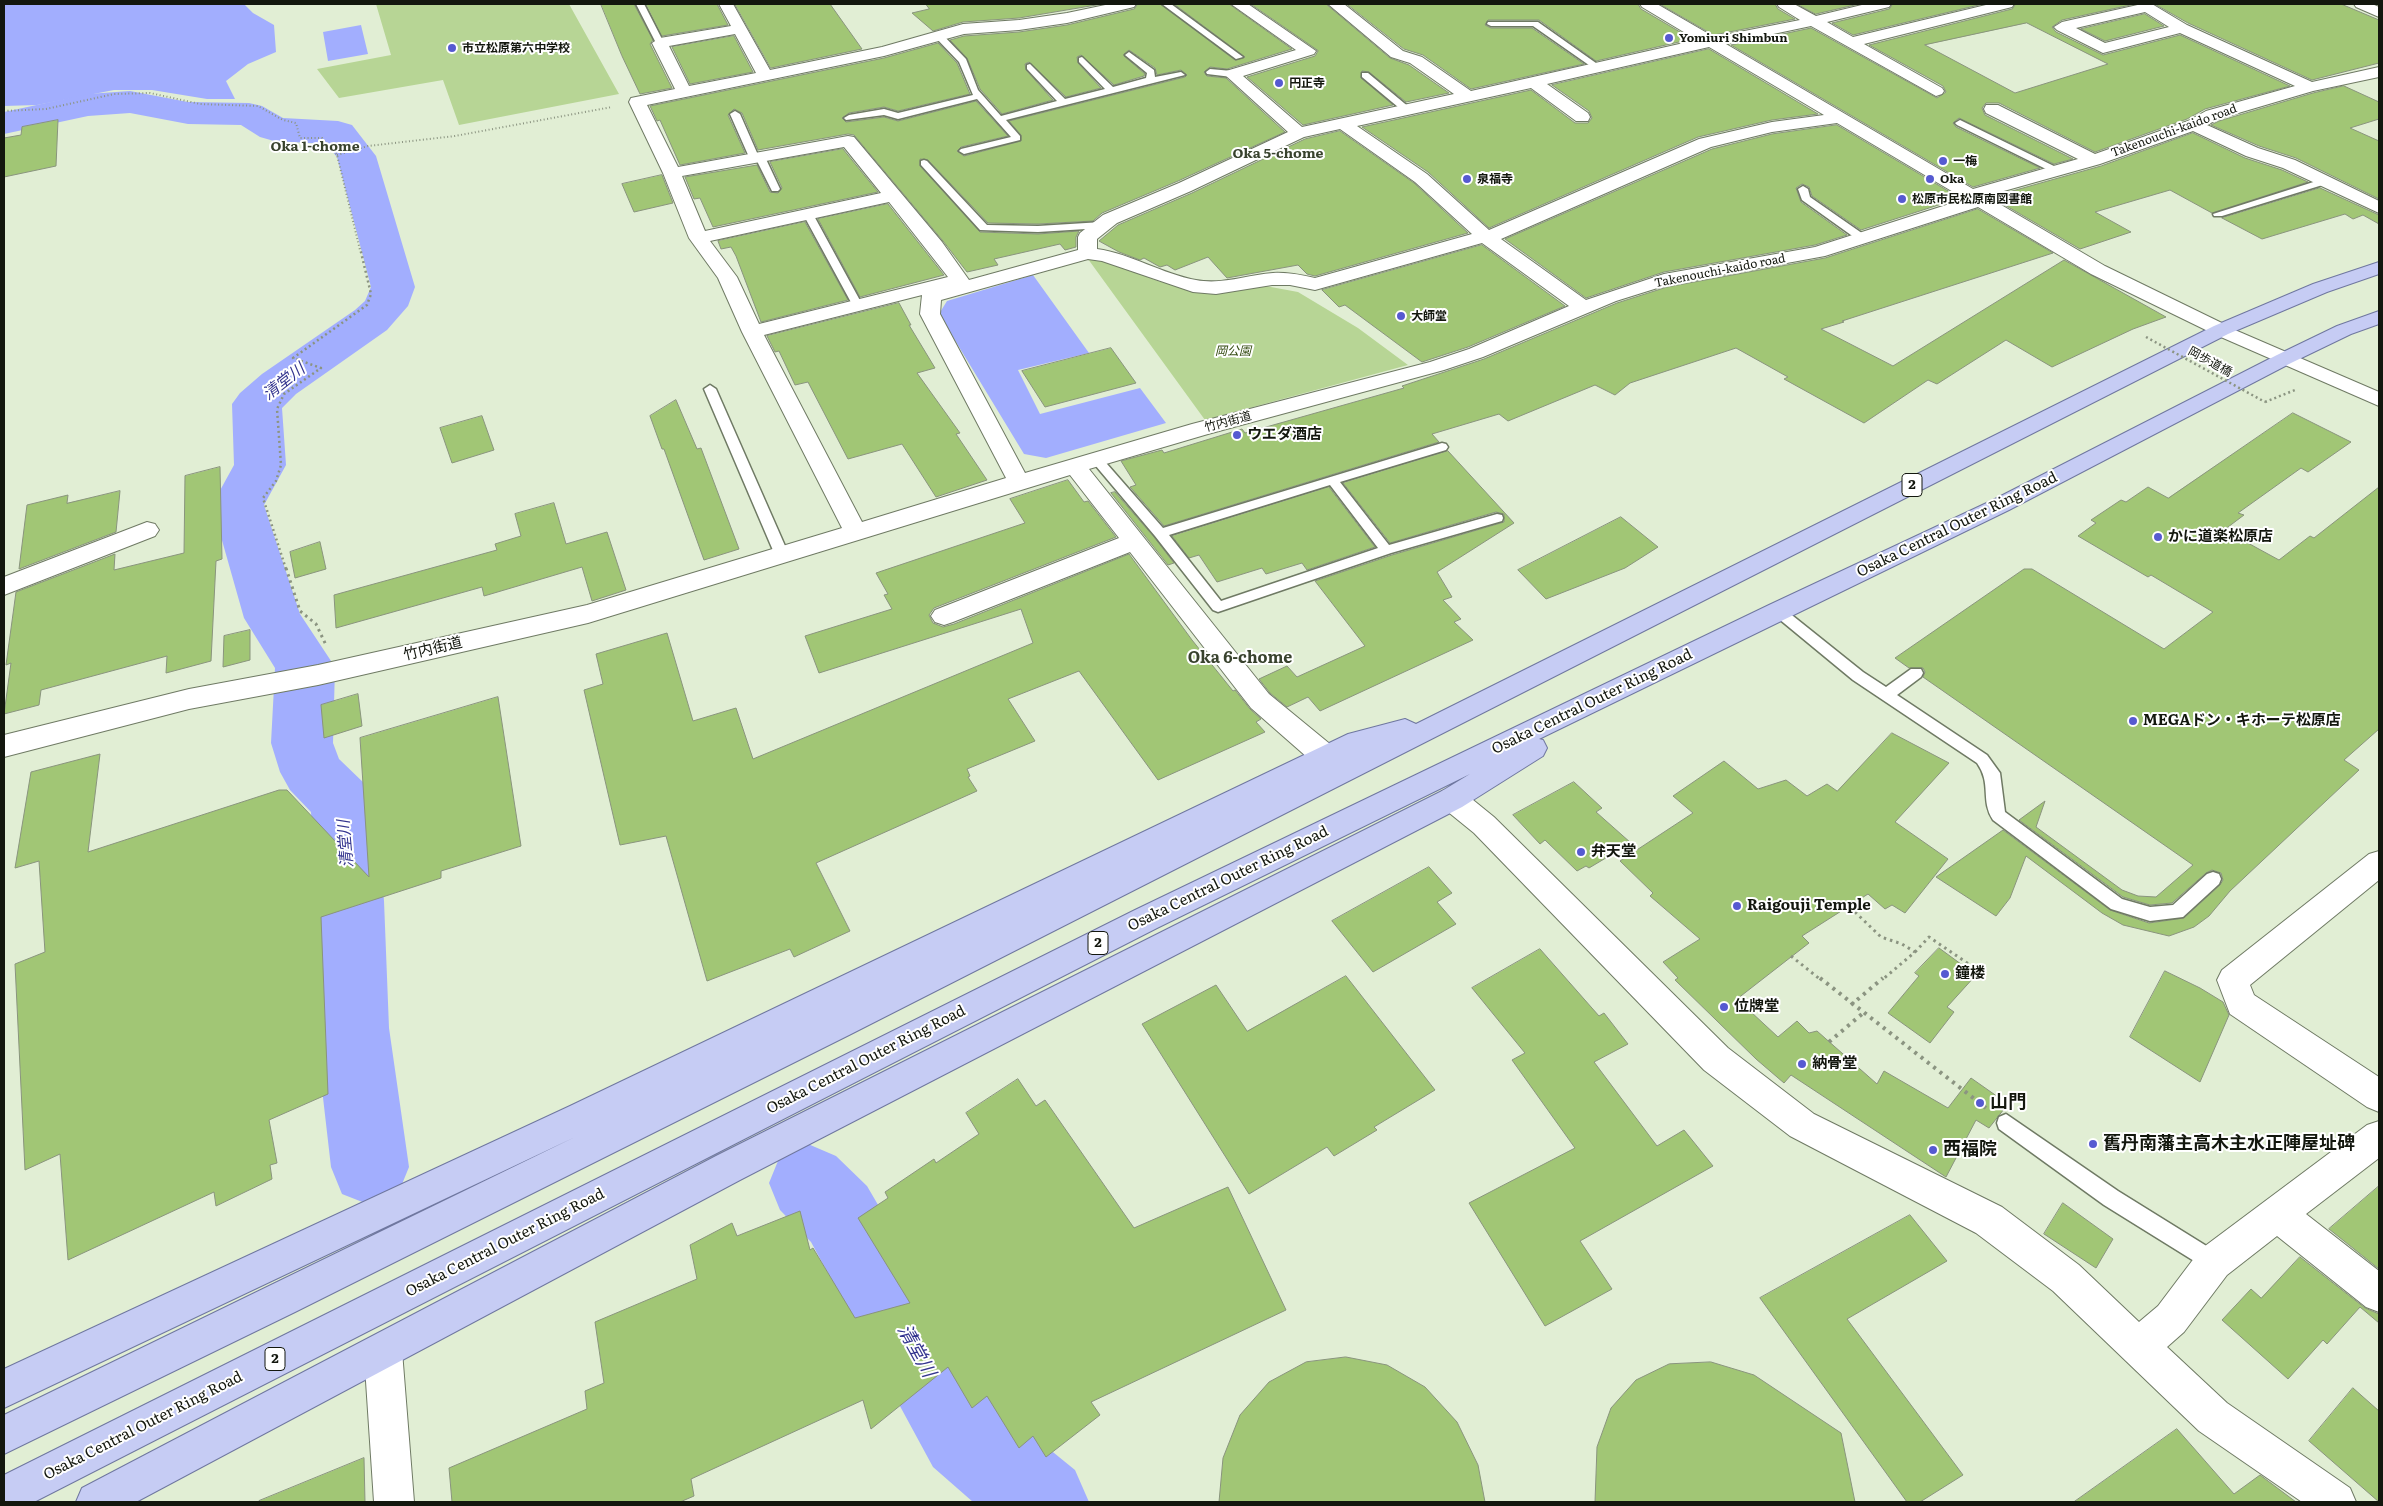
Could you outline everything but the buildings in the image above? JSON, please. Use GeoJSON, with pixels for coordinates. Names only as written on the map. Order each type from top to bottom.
{"type":"FeatureCollection","features":[{"type":"Feature","properties":{"kind":"main road","name":"2"},"geometry":{"type":"LineString","coordinates":[[4,1435],[535,1177],[1123,884],[2221,330],[2320,288],[2379,268]]}},
{"type":"Feature","properties":{"kind":"main road","name":"Osaka Central Outer Ring Road"},"geometry":{"type":"LineString","coordinates":[[4,1496],[1146,919],[1778,611],[2001,505],[2284,359],[2344,330],[2379,317]]}},
{"type":"Feature","properties":{"kind":"main road"},"geometry":{"type":"LineString","coordinates":[[96,1502],[728,1168],[1452,799],[1653,673]]}},
{"type":"Feature","properties":{"kind":"main road"},"geometry":{"type":"LineString","coordinates":[[4,1389],[582,1117],[1358,741],[1452,717]]}},
{"type":"Feature","properties":{"kind":"street"},"geometry":{"type":"LineString","coordinates":[[726,4],[766,76]]}},
{"type":"Feature","properties":{"kind":"street"},"geometry":{"type":"LineString","coordinates":[[1053,4],[1067,18]]}},
{"type":"Feature","properties":{"kind":"street"},"geometry":{"type":"LineString","coordinates":[[856,532],[752,332],[727,277],[698,238],[672,173],[637,102],[884,51],[963,29],[1019,25],[1067,18],[1129,4]]}},
{"type":"Feature","properties":{"kind":"street"},"geometry":{"type":"LineString","coordinates":[[1232,74],[1308,51],[1238,4]]}},
{"type":"Feature","properties":{"kind":"street"},"geometry":{"type":"LineString","coordinates":[[1335,4],[1397,54],[1416,60],[1469,97]]}},
{"type":"Feature","properties":{"kind":"street"},"geometry":{"type":"LineString","coordinates":[[1647,4],[2098,270],[2221,330],[2379,400]]}},
{"type":"Feature","properties":{"kind":"street"},"geometry":{"type":"LineString","coordinates":[[1784,4],[1936,91]]}},
{"type":"Feature","properties":{"kind":"street"},"geometry":{"type":"LineString","coordinates":[[1088,253],[1087,237],[1102,225],[1299,133],[1469,97],[1710,42],[1763,33],[1859,6],[1884,4]]}},
{"type":"Feature","properties":{"kind":"street"},"geometry":{"type":"LineString","coordinates":[[1852,42],[2007,4]]}},
{"type":"Feature","properties":{"kind":"street"},"geometry":{"type":"LineString","coordinates":[[2361,4],[2379,13]]}},
{"type":"Feature","properties":{"kind":"street"},"geometry":{"type":"LineString","coordinates":[[1859,6],[1902,30]]}},
{"type":"Feature","properties":{"kind":"street"},"geometry":{"type":"LineString","coordinates":[[2182,28],[2104,48],[2062,27],[2147,7],[2182,28],[2310,87]]}},
{"type":"Feature","properties":{"kind":"street"},"geometry":{"type":"LineString","coordinates":[[684,92],[660,43],[740,29]]}},
{"type":"Feature","properties":{"kind":"street","name":"Takenouchi-kaido road"},"geometry":{"type":"LineString","coordinates":[[1583,307],[1664,280],[1818,252],[1975,198],[2094,160],[2194,125],[2212,115],[2310,87],[2379,72]]}},
{"type":"Feature","properties":{"kind":"street"},"geometry":{"type":"LineString","coordinates":[[1232,74],[1299,133]]}},
{"type":"Feature","properties":{"kind":"street"},"geometry":{"type":"LineString","coordinates":[[1534,82],[1582,117]]}},
{"type":"Feature","properties":{"kind":"street"},"geometry":{"type":"LineString","coordinates":[[1992,109],[2094,160]]}},
{"type":"Feature","properties":{"kind":"street"},"geometry":{"type":"LineString","coordinates":[[1019,482],[930,314],[932,297],[1088,253],[1106,256],[1193,286],[1216,288],[1272,279],[1290,279],[1315,284],[1486,237],[1704,143],[1772,127],[1840,118]]}},
{"type":"Feature","properties":{"kind":"street"},"geometry":{"type":"LineString","coordinates":[[1342,123],[1421,178],[1486,237],[1583,307]]}},
{"type":"Feature","properties":{"kind":"street"},"geometry":{"type":"LineString","coordinates":[[2194,125],[2326,181],[2379,208]]}},
{"type":"Feature","properties":{"kind":"street"},"geometry":{"type":"LineString","coordinates":[[672,173],[848,141],[935,246],[960,280]]}},
{"type":"Feature","properties":{"kind":"street"},"geometry":{"type":"LineString","coordinates":[[698,238],[892,196]]}},
{"type":"Feature","properties":{"kind":"street"},"geometry":{"type":"LineString","coordinates":[[752,332],[993,272],[1026,270]]}},
{"type":"Feature","properties":{"kind":"street","name":"竹内街道"},"geometry":{"type":"LineString","coordinates":[[4,746],[189,699],[328,673],[588,614],[1019,482],[1445,363],[1532,331],[1583,307]]}},
{"type":"Feature","properties":{"kind":"street"},"geometry":{"type":"LineString","coordinates":[[1085,463],[1134,541],[1260,701],[1326,757]]}},
{"type":"Feature","properties":{"kind":"street"},"geometry":{"type":"LineString","coordinates":[[4,586],[147,530]]}},
{"type":"Feature","properties":{"kind":"street"},"geometry":{"type":"LineString","coordinates":[[944,616],[1134,541]]}},
{"type":"Feature","properties":{"kind":"street"},"geometry":{"type":"LineString","coordinates":[[1452,799],[1484,825],[1716,1059],[1802,1125],[1989,1220],[2066,1278],[2214,1417],[2336,1502]]}},
{"type":"Feature","properties":{"kind":"street"},"geometry":{"type":"LineString","coordinates":[[2379,863],[2232,980],[2241,1004],[2379,1096]]}},
{"type":"Feature","properties":{"kind":"street"},"geometry":{"type":"LineString","coordinates":[[2138,1346],[2171,1319],[2214,1262],[2379,1137]]}},
{"type":"Feature","properties":{"kind":"street"},"geometry":{"type":"LineString","coordinates":[[2278,1214],[2379,1294]]}},
{"type":"Feature","properties":{"kind":"street"},"geometry":{"type":"LineString","coordinates":[[383,1351],[394,1502]]}},
{"type":"Feature","properties":{"kind":"lane"},"geometry":{"type":"LineString","coordinates":[[640,4],[660,43]]}},
{"type":"Feature","properties":{"kind":"lane"},"geometry":{"type":"LineString","coordinates":[[1166,4],[1239,57]]}},
{"type":"Feature","properties":{"kind":"lane"},"geometry":{"type":"LineString","coordinates":[[1491,24],[1535,24],[1599,68]]}},
{"type":"Feature","properties":{"kind":"lane"},"geometry":{"type":"LineString","coordinates":[[939,36],[963,61],[974,92],[1017,138],[964,151]]}},
{"type":"Feature","properties":{"kind":"lane"},"geometry":{"type":"LineString","coordinates":[[1129,55],[1151,72],[1150,80]]}},
{"type":"Feature","properties":{"kind":"lane"},"geometry":{"type":"LineString","coordinates":[[1082,60],[1111,90]]}},
{"type":"Feature","properties":{"kind":"lane"},"geometry":{"type":"LineString","coordinates":[[1030,67],[1063,102]]}},
{"type":"Feature","properties":{"kind":"lane"},"geometry":{"type":"LineString","coordinates":[[1210,72],[1232,74]]}},
{"type":"Feature","properties":{"kind":"lane"},"geometry":{"type":"LineString","coordinates":[[1000,119],[1150,80],[1181,75]]}},
{"type":"Feature","properties":{"kind":"lane"},"geometry":{"type":"LineString","coordinates":[[1365,75],[1407,110]]}},
{"type":"Feature","properties":{"kind":"lane"},"geometry":{"type":"LineString","coordinates":[[849,118],[884,112],[898,116],[979,96]]}},
{"type":"Feature","properties":{"kind":"lane"},"geometry":{"type":"LineString","coordinates":[[735,114],[775,189]]}},
{"type":"Feature","properties":{"kind":"lane"},"geometry":{"type":"LineString","coordinates":[[1960,123],[2057,171]]}},
{"type":"Feature","properties":{"kind":"lane"},"geometry":{"type":"LineString","coordinates":[[924,163],[984,228],[1038,229],[1102,225]]}},
{"type":"Feature","properties":{"kind":"lane"},"geometry":{"type":"LineString","coordinates":[[2218,214],[2326,181]]}},
{"type":"Feature","properties":{"kind":"lane"},"geometry":{"type":"LineString","coordinates":[[1803,189],[1805,198],[1862,238]]}},
{"type":"Feature","properties":{"kind":"lane"},"geometry":{"type":"LineString","coordinates":[[808,214],[858,306]]}},
{"type":"Feature","properties":{"kind":"lane"},"geometry":{"type":"LineString","coordinates":[[710,390],[782,555]]}},
{"type":"Feature","properties":{"kind":"lane"},"geometry":{"type":"LineString","coordinates":[[1160,533],[1442,447]]}},
{"type":"Feature","properties":{"kind":"lane"},"geometry":{"type":"LineString","coordinates":[[1085,463],[1160,533],[1218,607],[1386,550],[1497,518]]}},
{"type":"Feature","properties":{"kind":"lane"},"geometry":{"type":"LineString","coordinates":[[1332,480],[1386,550]]}},
{"type":"Feature","properties":{"kind":"lane"},"geometry":{"type":"LineString","coordinates":[[1778,611],[1858,676],[1982,759],[1992,773],[1995,810],[2010,825],[2116,904],[2150,914],[2177,912],[2212,879]]}},
{"type":"Feature","properties":{"kind":"lane"},"geometry":{"type":"LineString","coordinates":[[1886,695],[1916,672]]}},
{"type":"Feature","properties":{"kind":"lane"},"geometry":{"type":"LineString","coordinates":[[2006,1123],[2111,1198],[2214,1262]]}},
{"type":"Feature","properties":{"kind":"path"},"geometry":{"type":"LineString","coordinates":[[4,110],[46,109],[114,94],[150,94],[200,104],[258,106],[283,120],[296,122],[300,138],[322,138],[337,155],[370,294],[367,305],[293,358],[321,368],[284,394],[277,409],[281,465],[276,481],[263,498],[300,611],[316,624],[328,673]]}},
{"type":"Feature","properties":{"kind":"path"},"geometry":{"type":"LineString","coordinates":[[337,155],[362,148],[455,136],[637,102]]}},
{"type":"Feature","properties":{"kind":"path","name":"岡歩道橋"},"geometry":{"type":"LineString","coordinates":[[2146,337],[2265,402],[2297,389]]}},
{"type":"Feature","properties":{"kind":"path"},"geometry":{"type":"LineString","coordinates":[[1855,912],[1882,937],[1902,944],[1915,952]]}},
{"type":"Feature","properties":{"kind":"path"},"geometry":{"type":"LineString","coordinates":[[1851,1004],[1915,952],[1929,937],[1979,971]]}},
{"type":"Feature","properties":{"kind":"path"},"geometry":{"type":"LineString","coordinates":[[1791,956],[1862,1014],[1988,1109]]}},
{"type":"Feature","properties":{"kind":"path"},"geometry":{"type":"LineString","coordinates":[[1829,1042],[1862,1014]]}},
{"type":"Feature","properties":{"kind":"green space","name":"市立松原第六中学校"},"geometry":{"type":"Polygon","coordinates":[[[376,4],[569,4],[619,94],[459,125],[443,80],[339,98],[317,69],[391,55],[376,4]]]}},
{"type":"Feature","properties":{"kind":"green space","name":"岡公園"},"geometry":{"type":"Polygon","coordinates":[[[1093,257],[1158,281],[1192,290],[1260,285],[1298,292],[1358,328],[1408,365],[1205,420],[1088,259],[1093,257]]]}},
{"type":"Feature","properties":{"kind":"water"},"geometry":{"type":"Polygon","coordinates":[[[4,4],[244,4],[253,13],[274,25],[276,52],[248,64],[226,81],[235,99],[207,99],[152,90],[114,90],[37,105],[4,106],[4,4]]]}},
{"type":"Feature","properties":{"kind":"water"},"geometry":{"type":"Polygon","coordinates":[[[361,25],[368,54],[328,61],[323,32],[361,25]]]}},
{"type":"Feature","properties":{"kind":"water"},"geometry":{"type":"Polygon","coordinates":[[[1033,275],[1089,353],[1018,370],[1040,414],[1140,388],[1166,423],[1046,458],[1024,454],[939,314],[947,301],[1033,275]]]}},
{"type":"Feature","properties":{"kind":"waterway","name":"清堂川"},"geometry":{"type":"LineString","coordinates":[[4,123],[88,105],[130,102],[188,113],[249,114],[274,129],[338,133],[356,156],[393,287],[385,306],[371,320],[279,384],[257,404],[260,465],[238,505],[273,618],[305,667],[302,743],[312,772],[343,803],[350,901],[352,1028],[370,1167]]}},
{"type":"Feature","properties":{"kind":"waterway","name":"清堂川"},"geometry":{"type":"LineString","coordinates":[[808,1183],[839,1214],[964,1436],[1043,1502]]}},
{"type":"Feature","properties":{"kind":"place","name":"Yomiuri Shimbun"},"geometry":{"type":"Point","coordinates":[1669,38]}},
{"type":"Feature","properties":{"kind":"place","name":"市立松原第六中学校"},"geometry":{"type":"Point","coordinates":[452,48]}},
{"type":"Feature","properties":{"kind":"place","name":"円正寺"},"geometry":{"type":"Point","coordinates":[1279,83]}},
{"type":"Feature","properties":{"kind":"place","name":"一梅"},"geometry":{"type":"Point","coordinates":[1943,161]}},
{"type":"Feature","properties":{"kind":"place","name":"泉福寺"},"geometry":{"type":"Point","coordinates":[1467,179]}},
{"type":"Feature","properties":{"kind":"place","name":"Oka"},"geometry":{"type":"Point","coordinates":[1930,179]}},
{"type":"Feature","properties":{"kind":"place","name":"松原市民松原南図書館"},"geometry":{"type":"Point","coordinates":[1902,199]}},
{"type":"Feature","properties":{"kind":"place","name":"大師堂"},"geometry":{"type":"Point","coordinates":[1401,316]}},
{"type":"Feature","properties":{"kind":"place","name":"ウエダ酒店"},"geometry":{"type":"Point","coordinates":[1237,435]}},
{"type":"Feature","properties":{"kind":"place","name":"かに道楽松原店"},"geometry":{"type":"Point","coordinates":[2158,537]}},
{"type":"Feature","properties":{"kind":"place","name":"MEGAドン・キホーテ松原店"},"geometry":{"type":"Point","coordinates":[2133,721]}},
{"type":"Feature","properties":{"kind":"place","name":"弁天堂"},"geometry":{"type":"Point","coordinates":[1581,852]}},
{"type":"Feature","properties":{"kind":"place","name":"Raigouji Temple"},"geometry":{"type":"Point","coordinates":[1737,906]}},
{"type":"Feature","properties":{"kind":"place","name":"鐘楼"},"geometry":{"type":"Point","coordinates":[1945,974]}},
{"type":"Feature","properties":{"kind":"place","name":"位牌堂"},"geometry":{"type":"Point","coordinates":[1724,1007]}},
{"type":"Feature","properties":{"kind":"place","name":"納骨堂"},"geometry":{"type":"Point","coordinates":[1802,1064]}},
{"type":"Feature","properties":{"kind":"place","name":"山門"},"geometry":{"type":"Point","coordinates":[1980,1103]}},
{"type":"Feature","properties":{"kind":"place","name":"舊丹南藩主高木主水正陣屋址碑"},"geometry":{"type":"Point","coordinates":[2093,1144]}},
{"type":"Feature","properties":{"kind":"place","name":"西福院"},"geometry":{"type":"Point","coordinates":[1933,1150]}},
{"type":"Feature","properties":{"kind":"district","name":"Oka 1-chome"},"geometry":{"type":"Point","coordinates":[315,147]}},
{"type":"Feature","properties":{"kind":"district","name":"Oka 5-chome"},"geometry":{"type":"Point","coordinates":[1278,154]}},
{"type":"Feature","properties":{"kind":"district","name":"Oka 6-chome"},"geometry":{"type":"Point","coordinates":[1240,658]}}]}
